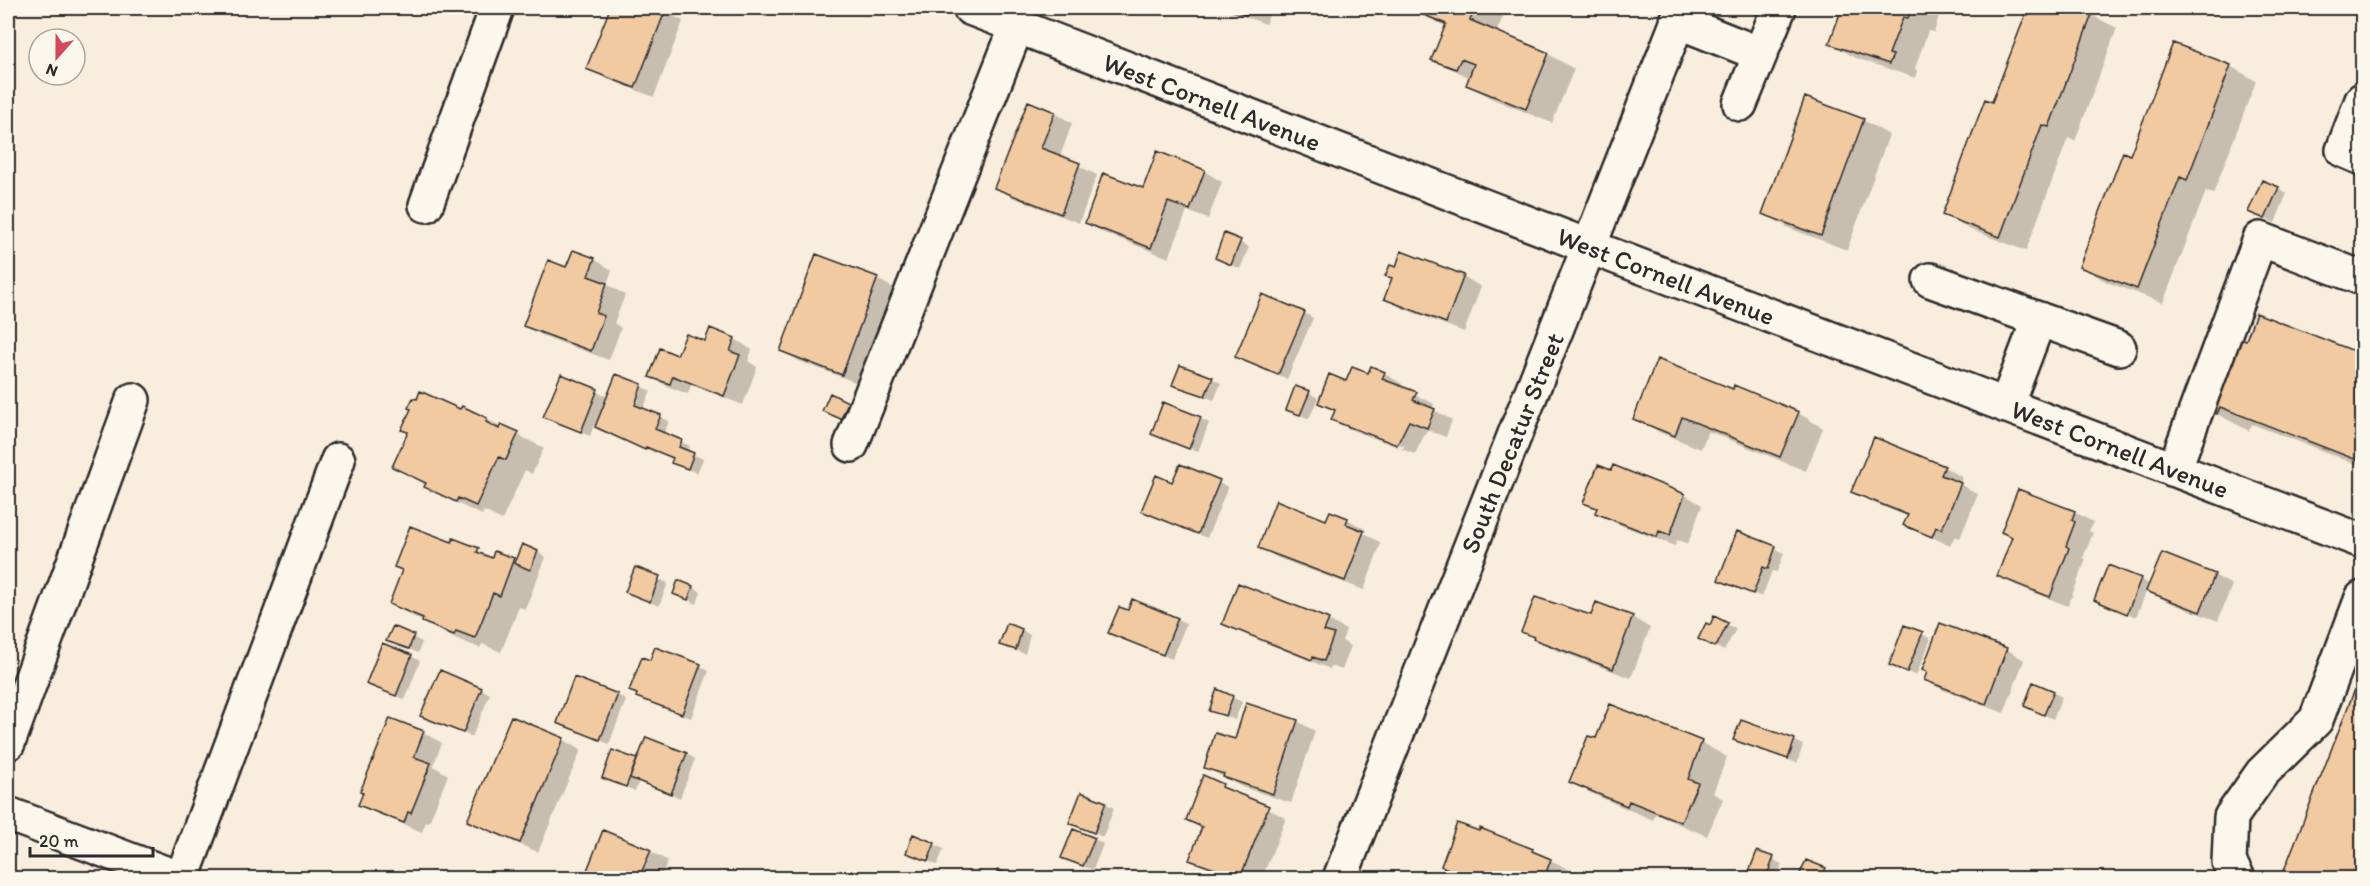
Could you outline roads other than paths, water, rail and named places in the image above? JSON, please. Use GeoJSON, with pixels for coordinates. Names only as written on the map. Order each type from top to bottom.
{"type":"FeatureCollection","features":[{"type":"Feature","properties":{"kind":"street"},"geometry":{"type":"LineString","coordinates":[[426,205],[497,8]]}},
{"type":"Feature","properties":{"kind":"street","name":"West Cornell Avenue"},"geometry":{"type":"LineString","coordinates":[[970,8],[1590,248],[2362,541]]}},
{"type":"Feature","properties":{"kind":"street"},"geometry":{"type":"LineString","coordinates":[[1740,104],[1779,8]]}},
{"type":"Feature","properties":{"kind":"street"},"geometry":{"type":"LineString","coordinates":[[1680,14],[1760,54]]}},
{"type":"Feature","properties":{"kind":"street","name":"South Decatur Street"},"geometry":{"type":"LineString","coordinates":[[1340,879],[1590,248],[1680,14]]}},
{"type":"Feature","properties":{"kind":"street"},"geometry":{"type":"LineString","coordinates":[[851,445],[1017,26]]}},
{"type":"Feature","properties":{"kind":"street"},"geometry":{"type":"LineString","coordinates":[[2362,100],[2343,150],[2362,158]]}},
{"type":"Feature","properties":{"kind":"street"},"geometry":{"type":"LineString","coordinates":[[2174,470],[2260,239],[2362,278]]}},
{"type":"Feature","properties":{"kind":"street"},"geometry":{"type":"LineString","coordinates":[[1930,280],[2119,348]]}},
{"type":"Feature","properties":{"kind":"street"},"geometry":{"type":"LineString","coordinates":[[2006,406],[2039,319]]}},
{"type":"Feature","properties":{"kind":"street"},"geometry":{"type":"LineString","coordinates":[[8,743],[133,400]]}},
{"type":"Feature","properties":{"kind":"street"},"geometry":{"type":"LineString","coordinates":[[8,814],[180,879],[338,460]]}},
{"type":"Feature","properties":{"kind":"street"},"geometry":{"type":"LineString","coordinates":[[2238,879],[2229,862],[2231,817],[2262,773],[2316,720],[2362,598]]}}]}
